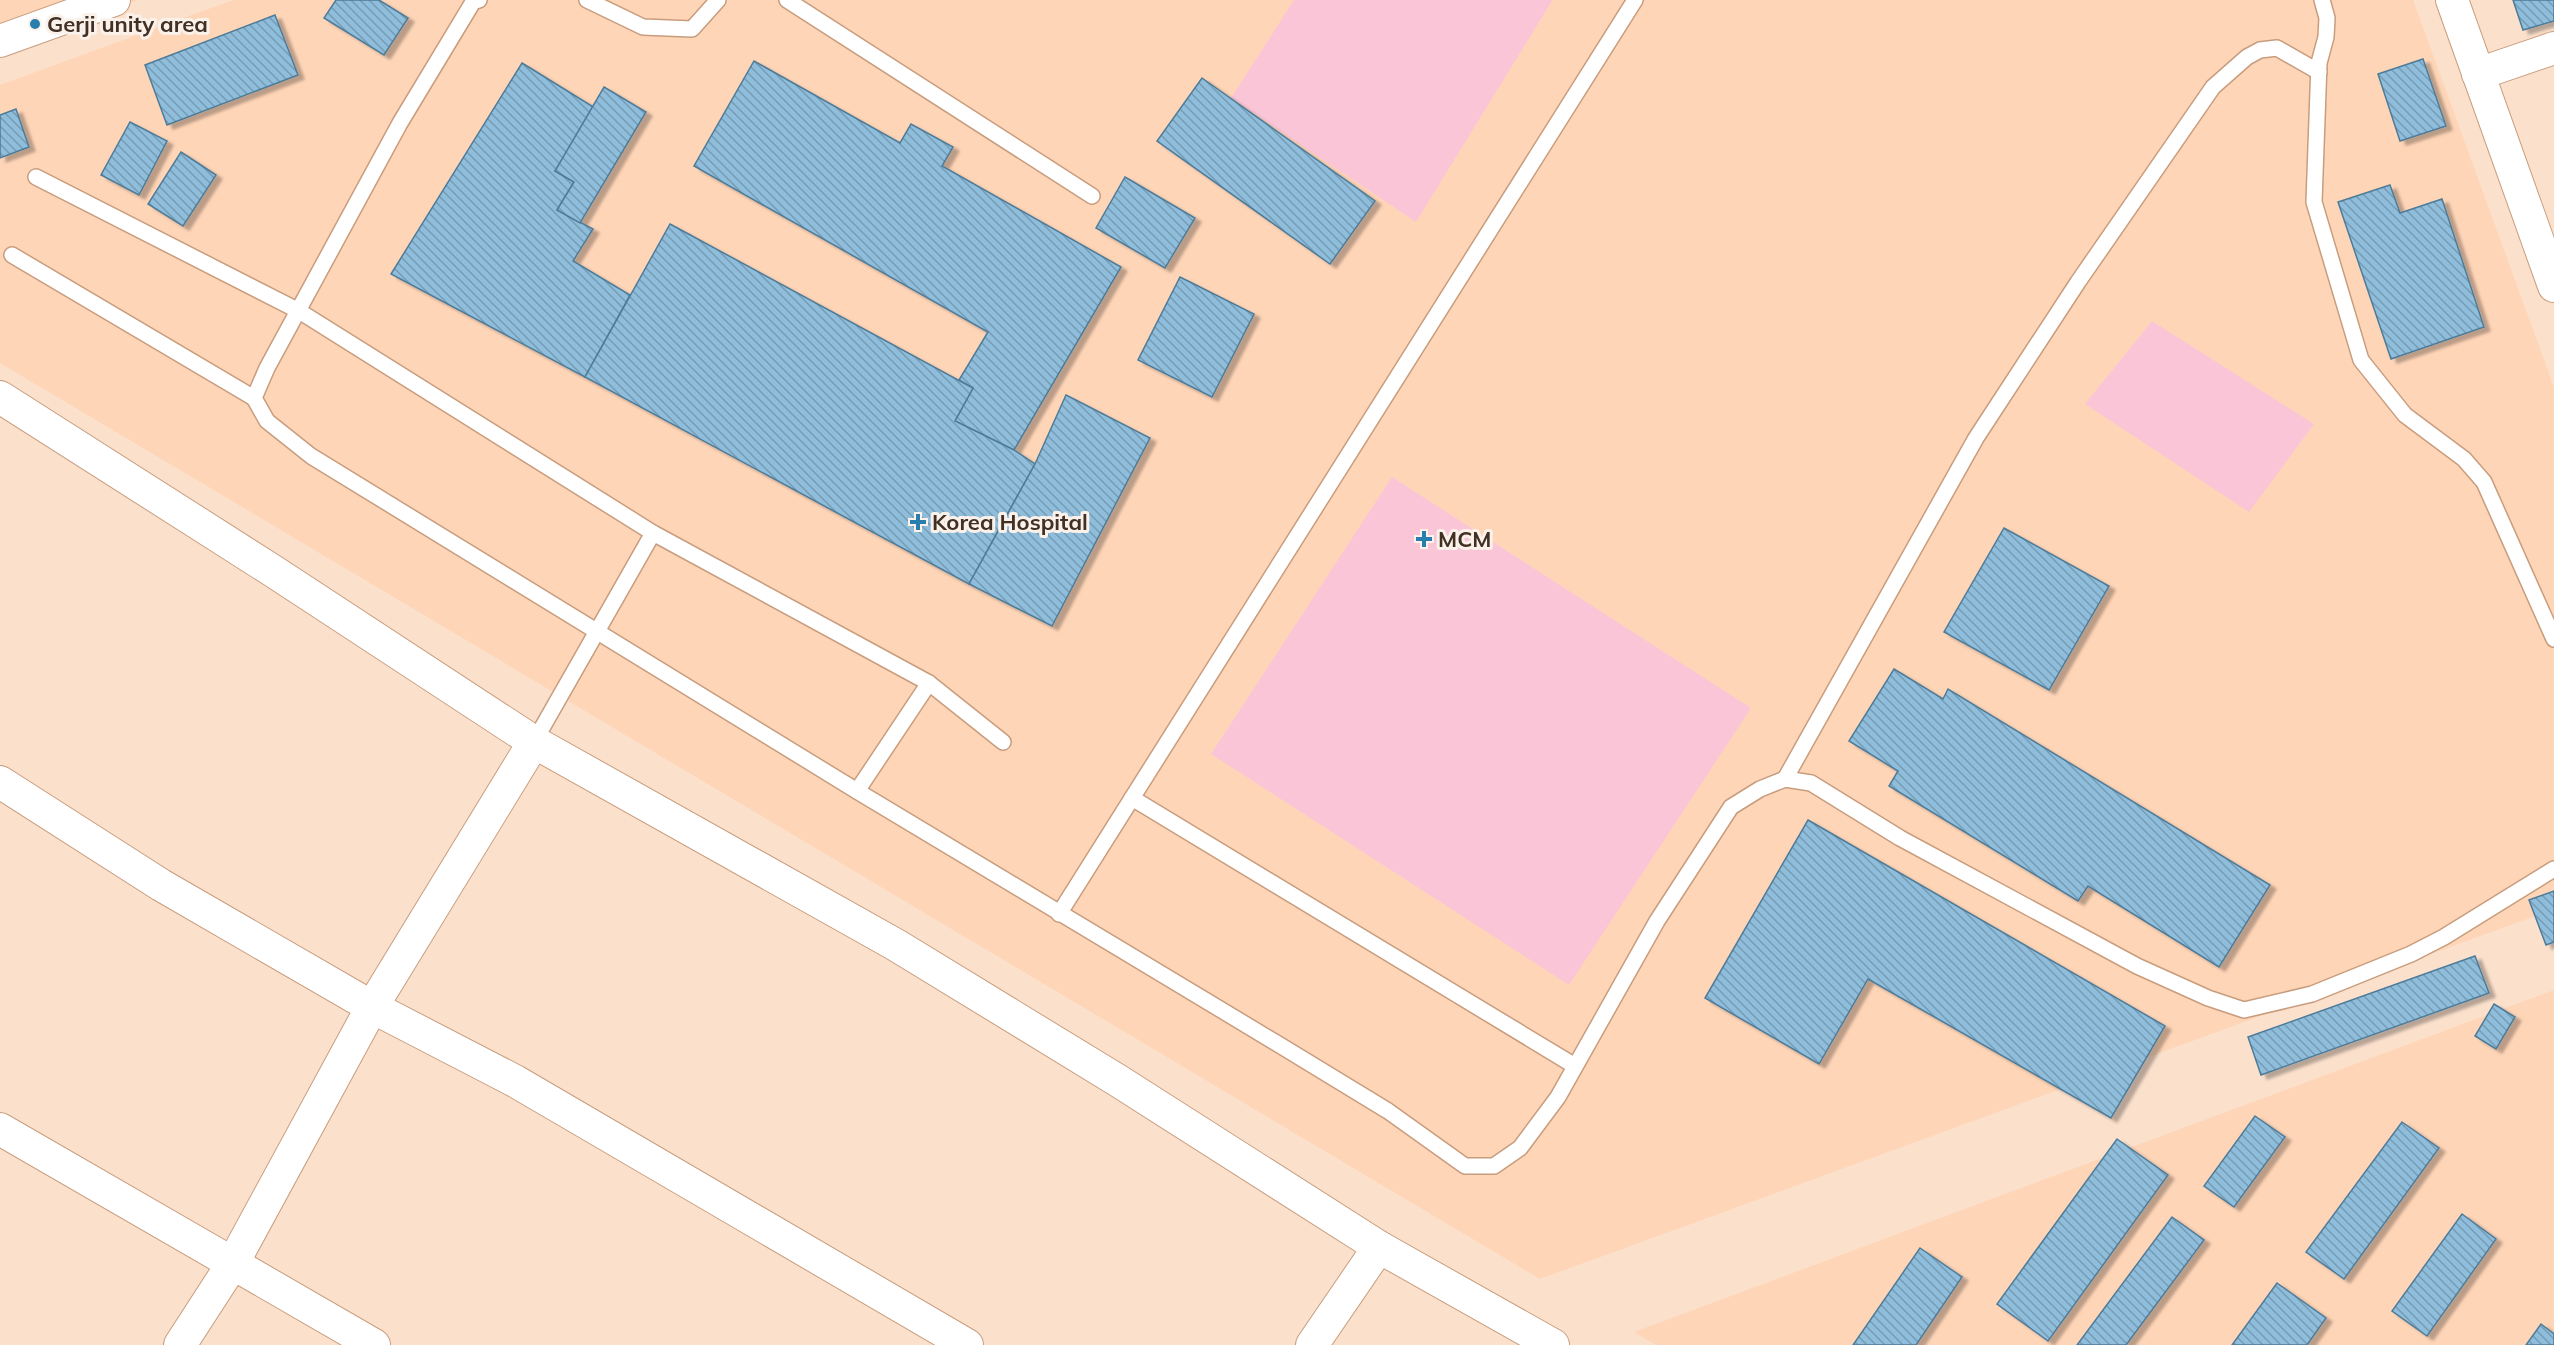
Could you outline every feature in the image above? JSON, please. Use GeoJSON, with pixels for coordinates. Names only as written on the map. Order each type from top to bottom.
{"type":"FeatureCollection","features":[{"type":"Feature","properties":{"kind":"street"},"geometry":{"type":"LineString","coordinates":[[0,41],[114,0]]}},
{"type":"Feature","properties":{"kind":"street"},"geometry":{"type":"LineString","coordinates":[[2452,0],[2554,286]]}},
{"type":"Feature","properties":{"kind":"street"},"geometry":{"type":"LineString","coordinates":[[2478,74],[2554,48]]}},
{"type":"Feature","properties":{"kind":"street"},"geometry":{"type":"LineString","coordinates":[[0,397],[273,571],[534,742],[896,945],[1117,1080],[1379,1247],[1553,1345]]}},
{"type":"Feature","properties":{"kind":"street"},"geometry":{"type":"LineString","coordinates":[[180,1345],[233,1263],[372,1007],[534,742]]}},
{"type":"Feature","properties":{"kind":"street"},"geometry":{"type":"LineString","coordinates":[[0,782],[161,885],[372,1007],[515,1081],[967,1345]]}},
{"type":"Feature","properties":{"kind":"street"},"geometry":{"type":"LineString","coordinates":[[0,1129],[374,1345]]}},
{"type":"Feature","properties":{"kind":"street"},"geometry":{"type":"LineString","coordinates":[[1312,1345],[1379,1247]]}},
{"type":"Feature","properties":{"kind":"lane"},"geometry":{"type":"LineString","coordinates":[[255,398],[267,368],[400,123],[474,3],[479,0]]}},
{"type":"Feature","properties":{"kind":"lane"},"geometry":{"type":"LineString","coordinates":[[586,0],[643,27],[692,29],[718,0]]}},
{"type":"Feature","properties":{"kind":"lane"},"geometry":{"type":"LineString","coordinates":[[787,0],[1092,196]]}},
{"type":"Feature","properties":{"kind":"lane"},"geometry":{"type":"LineString","coordinates":[[1059,914],[1635,0]]}},
{"type":"Feature","properties":{"kind":"lane"},"geometry":{"type":"LineString","coordinates":[[2322,0],[2326,18],[2319,72],[2314,202],[2361,360],[2405,415],[2464,459],[2484,482],[2554,639]]}},
{"type":"Feature","properties":{"kind":"lane"},"geometry":{"type":"LineString","coordinates":[[1785,779],[1976,438],[2078,282],[2213,87],[2247,57],[2260,50],[2277,48],[2319,72]]}},
{"type":"Feature","properties":{"kind":"lane"},"geometry":{"type":"LineString","coordinates":[[36,177],[299,311],[653,533],[929,683],[1003,742]]}},
{"type":"Feature","properties":{"kind":"lane"},"geometry":{"type":"LineString","coordinates":[[12,255],[255,398],[267,421],[311,456],[1059,914],[1338,1080],[1388,1111],[1466,1166],[1494,1166],[1520,1148],[1558,1097],[1657,921],[1731,807],[1760,789],[1785,779],[1811,783],[1900,838],[2137,966],[2208,998],[2244,1010],[2312,994],[2411,954],[2445,937],[2554,869]]}},
{"type":"Feature","properties":{"kind":"lane"},"geometry":{"type":"LineString","coordinates":[[534,742],[653,533]]}},
{"type":"Feature","properties":{"kind":"lane"},"geometry":{"type":"LineString","coordinates":[[857,791],[929,683]]}},
{"type":"Feature","properties":{"kind":"lane"},"geometry":{"type":"LineString","coordinates":[[1132,798],[1575,1066]]}},
{"type":"Feature","properties":{"kind":"shaded area","name":"Gerji unity area"},"geometry":{"type":"Polygon","coordinates":[[[0,0],[139,0],[0,47],[0,0]]]}},
{"type":"Feature","properties":{"kind":"shaded area","name":"MCM"},"geometry":{"type":"Polygon","coordinates":[[[233,0],[2413,0],[2554,387],[2554,909],[1540,1279],[0,363],[0,85],[233,0]]]}},
{"type":"Feature","properties":{"kind":"shaded area"},"geometry":{"type":"Polygon","coordinates":[[[1294,0],[1552,1],[1416,222],[1231,98],[1294,0]]]}},
{"type":"Feature","properties":{"kind":"shaded area"},"geometry":{"type":"Polygon","coordinates":[[[2152,321],[2314,424],[2249,512],[2085,404],[2152,321]]]}},
{"type":"Feature","properties":{"kind":"shaded area"},"geometry":{"type":"Polygon","coordinates":[[[1392,477],[1751,708],[1569,985],[1211,754],[1392,477]]]}},
{"type":"Feature","properties":{"kind":"shaded area"},"geometry":{"type":"Polygon","coordinates":[[[2554,990],[2554,1345],[1656,1345],[1634,1332],[2554,990]]]}},
{"type":"Feature","properties":{"kind":"building"},"geometry":{"type":"Polygon","coordinates":[[[336,0],[379,0],[408,18],[384,55],[324,18],[336,0]]]}},
{"type":"Feature","properties":{"kind":"building"},"geometry":{"type":"Polygon","coordinates":[[[2513,0],[2554,0],[2554,21],[2523,30],[2513,0]]]}},
{"type":"Feature","properties":{"kind":"building"},"geometry":{"type":"Polygon","coordinates":[[[275,15],[298,75],[167,125],[145,65],[275,15]]]}},
{"type":"Feature","properties":{"kind":"building"},"geometry":{"type":"Polygon","coordinates":[[[2423,59],[2446,126],[2400,141],[2378,74],[2423,59]]]}},
{"type":"Feature","properties":{"kind":"building"},"geometry":{"type":"Polygon","coordinates":[[[754,61],[900,143],[911,124],[953,147],[942,166],[1121,267],[1014,450],[955,421],[973,388],[959,380],[988,332],[694,166],[754,61]]]}},
{"type":"Feature","properties":{"kind":"building"},"geometry":{"type":"Polygon","coordinates":[[[522,63],[595,108],[555,171],[574,182],[557,210],[593,229],[573,261],[630,295],[585,377],[391,274],[522,63]]]}},
{"type":"Feature","properties":{"kind":"building"},"geometry":{"type":"Polygon","coordinates":[[[1202,78],[1375,201],[1330,264],[1157,141],[1202,78]]]}},
{"type":"Feature","properties":{"kind":"building"},"geometry":{"type":"Polygon","coordinates":[[[604,87],[646,112],[580,223],[557,210],[574,182],[555,171],[604,87]]]}},
{"type":"Feature","properties":{"kind":"building"},"geometry":{"type":"Polygon","coordinates":[[[16,109],[29,147],[0,158],[0,115],[16,109]]]}},
{"type":"Feature","properties":{"kind":"building"},"geometry":{"type":"Polygon","coordinates":[[[130,122],[167,141],[139,195],[101,175],[130,122]]]}},
{"type":"Feature","properties":{"kind":"building"},"geometry":{"type":"Polygon","coordinates":[[[181,152],[216,175],[183,226],[148,204],[181,152]]]}},
{"type":"Feature","properties":{"kind":"building"},"geometry":{"type":"Polygon","coordinates":[[[1125,177],[1195,218],[1165,268],[1096,228],[1125,177]]]}},
{"type":"Feature","properties":{"kind":"building"},"geometry":{"type":"Polygon","coordinates":[[[2390,185],[2400,213],[2442,199],[2484,327],[2391,359],[2338,202],[2390,185]]]}},
{"type":"Feature","properties":{"kind":"building"},"geometry":{"type":"Polygon","coordinates":[[[670,224],[973,388],[955,421],[1014,450],[1035,464],[969,584],[585,377],[670,224]]]}},
{"type":"Feature","properties":{"kind":"building"},"geometry":{"type":"Polygon","coordinates":[[[1180,277],[1254,314],[1212,397],[1138,360],[1180,277]]]}},
{"type":"Feature","properties":{"kind":"building"},"geometry":{"type":"Polygon","coordinates":[[[1066,395],[1150,438],[1052,626],[969,584],[1035,464],[1066,395]]]}},
{"type":"Feature","properties":{"kind":"building"},"geometry":{"type":"Polygon","coordinates":[[[2004,528],[2109,586],[2049,690],[1944,632],[2004,528]]]}},
{"type":"Feature","properties":{"kind":"building"},"geometry":{"type":"Polygon","coordinates":[[[1894,669],[1943,699],[1948,689],[2270,885],[2219,967],[2088,886],[2078,901],[1889,786],[1898,771],[1849,741],[1894,669]]]}},
{"type":"Feature","properties":{"kind":"building"},"geometry":{"type":"Polygon","coordinates":[[[1808,820],[2165,1026],[2111,1118],[1868,979],[1819,1064],[1705,998],[1808,820]]]}},
{"type":"Feature","properties":{"kind":"building"},"geometry":{"type":"Polygon","coordinates":[[[2554,891],[2554,942],[2546,945],[2529,900],[2554,891]]]}},
{"type":"Feature","properties":{"kind":"building"},"geometry":{"type":"Polygon","coordinates":[[[2475,956],[2489,993],[2261,1075],[2248,1037],[2475,956]]]}},
{"type":"Feature","properties":{"kind":"building"},"geometry":{"type":"Polygon","coordinates":[[[2494,1004],[2515,1017],[2496,1049],[2475,1036],[2494,1004]]]}},
{"type":"Feature","properties":{"kind":"building"},"geometry":{"type":"Polygon","coordinates":[[[2255,1116],[2285,1137],[2234,1207],[2204,1186],[2255,1116]]]}},
{"type":"Feature","properties":{"kind":"building"},"geometry":{"type":"Polygon","coordinates":[[[2402,1122],[2439,1148],[2344,1279],[2306,1252],[2402,1122]]]}},
{"type":"Feature","properties":{"kind":"building"},"geometry":{"type":"Polygon","coordinates":[[[2117,1139],[2168,1175],[2048,1341],[1997,1304],[2117,1139]]]}},
{"type":"Feature","properties":{"kind":"building"},"geometry":{"type":"Polygon","coordinates":[[[2462,1214],[2496,1239],[2427,1336],[2392,1311],[2462,1214]]]}},
{"type":"Feature","properties":{"kind":"building"},"geometry":{"type":"Polygon","coordinates":[[[2172,1217],[2204,1240],[2126,1345],[2077,1345],[2172,1217]]]}},
{"type":"Feature","properties":{"kind":"building"},"geometry":{"type":"Polygon","coordinates":[[[1920,1248],[1962,1277],[1916,1345],[1853,1345],[1920,1248]]]}},
{"type":"Feature","properties":{"kind":"building"},"geometry":{"type":"Polygon","coordinates":[[[2277,1283],[2326,1318],[2307,1345],[2232,1345],[2277,1283]]]}},
{"type":"Feature","properties":{"kind":"building"},"geometry":{"type":"Polygon","coordinates":[[[2541,1324],[2554,1334],[2554,1345],[2526,1345],[2541,1324]]]}},
{"type":"Feature","properties":{"kind":"place","name":"Gerji unity area"},"geometry":{"type":"Point","coordinates":[35,24]}},
{"type":"Feature","properties":{"kind":"place","name":"Korea Hospital"},"geometry":{"type":"Point","coordinates":[918,522]}},
{"type":"Feature","properties":{"kind":"place","name":"MCM"},"geometry":{"type":"Point","coordinates":[1424,539]}}]}
